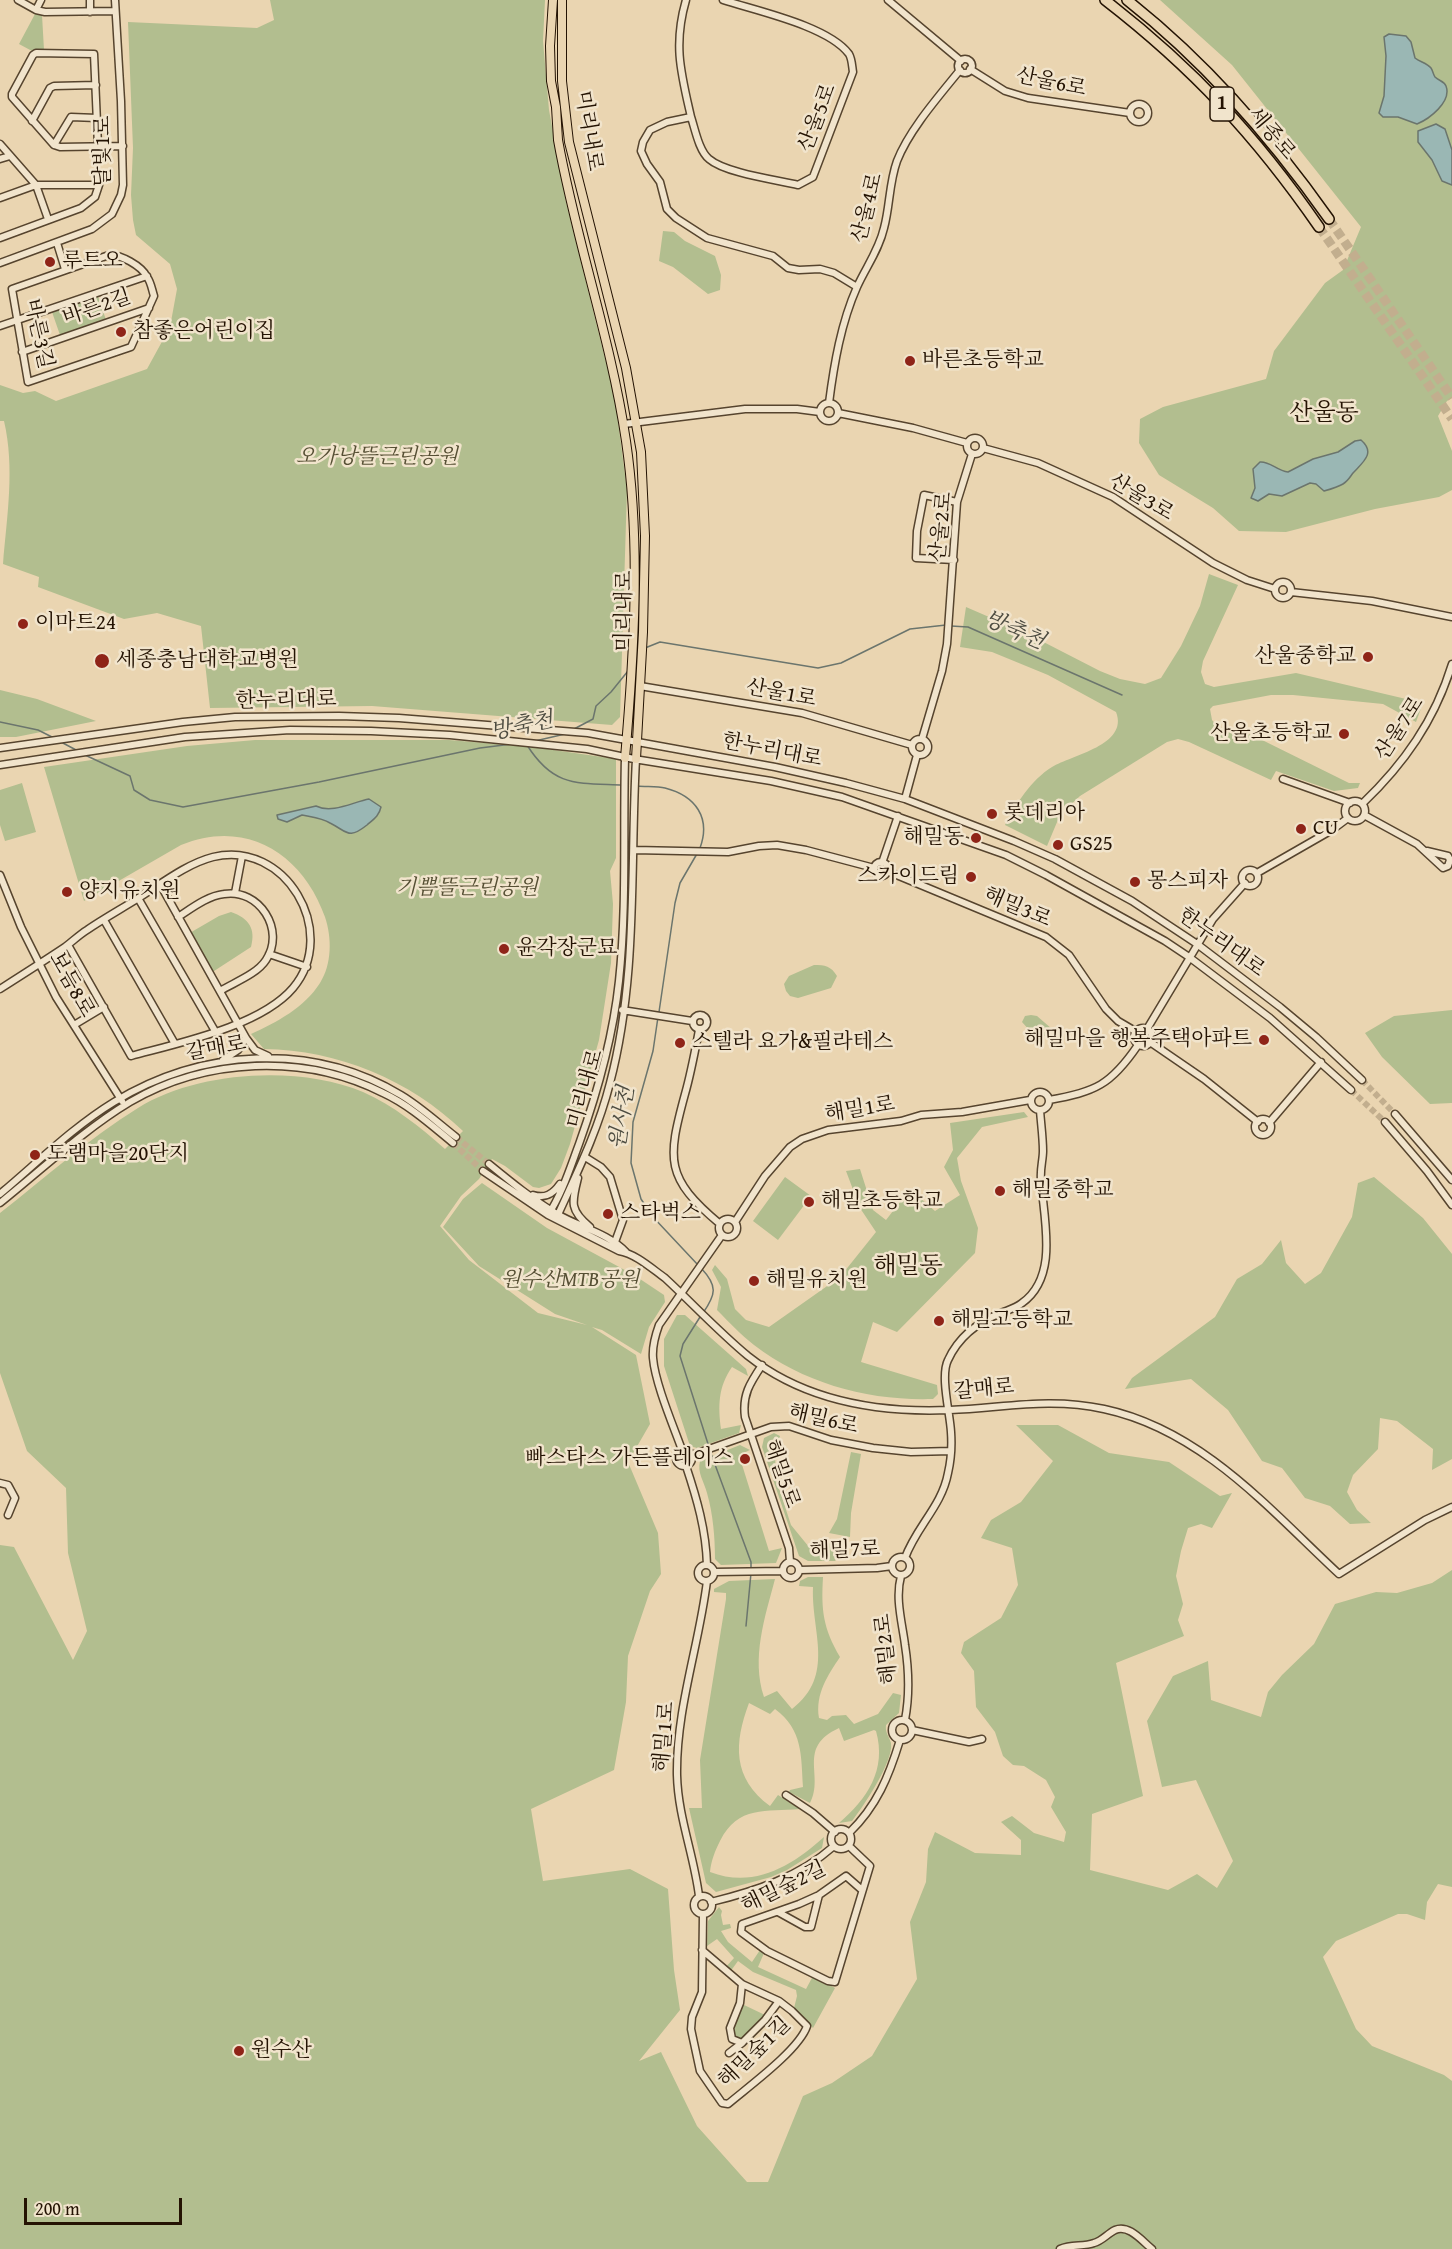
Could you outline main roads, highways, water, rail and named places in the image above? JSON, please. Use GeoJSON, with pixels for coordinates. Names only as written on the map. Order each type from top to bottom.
{"type":"FeatureCollection","features":[{"type":"Feature","properties":{"kind":"highway","name":"세종로"},"geometry":{"type":"LineString","coordinates":[[1105,0],[1141,28],[1225,107],[1258,144],[1319,227]]}},
{"type":"Feature","properties":{"kind":"highway","name":"세종로"},"geometry":{"type":"LineString","coordinates":[[1126,0],[1192,56],[1232,96],[1268,136],[1329,219]]}},
{"type":"Feature","properties":{"kind":"main road","name":"미리내로"},"geometry":{"type":"LineString","coordinates":[[553,0],[550,46],[551,81],[556,107],[558,140],[614,371],[624,424],[633,512],[633,642],[626,758]]}},
{"type":"Feature","properties":{"kind":"main road","name":"미리내로"},"geometry":{"type":"LineString","coordinates":[[562,0],[562,81],[569,142],[626,368],[641,452],[644,519],[643,632],[636,759]]}},
{"type":"Feature","properties":{"kind":"water"},"geometry":{"type":"Polygon","coordinates":[[[1389,34],[1406,36],[1411,42],[1415,58],[1429,66],[1435,77],[1446,86],[1446,98],[1443,104],[1433,114],[1417,124],[1398,117],[1383,117],[1379,113],[1384,96],[1386,56],[1384,37],[1389,34]]]}},
{"type":"Feature","properties":{"kind":"water"},"geometry":{"type":"Polygon","coordinates":[[[1436,124],[1445,129],[1452,150],[1452,185],[1442,181],[1432,160],[1418,142],[1418,131],[1436,124]]]}},
{"type":"Feature","properties":{"kind":"water"},"geometry":{"type":"Polygon","coordinates":[[[1361,440],[1368,453],[1348,480],[1341,485],[1324,491],[1316,484],[1310,483],[1282,496],[1269,494],[1258,501],[1251,498],[1255,488],[1253,469],[1260,462],[1288,472],[1313,459],[1338,452],[1355,441],[1361,440]]]}},
{"type":"Feature","properties":{"kind":"water"},"geometry":{"type":"Polygon","coordinates":[[[369,799],[381,807],[379,813],[361,830],[352,833],[316,818],[302,815],[287,822],[278,819],[277,815],[316,806],[336,808],[369,799]]]}},
{"type":"Feature","properties":{"kind":"waterway","name":"방축천"},"geometry":{"type":"LineString","coordinates":[[645,648],[660,642],[818,668],[841,663],[910,629],[946,625]]}},
{"type":"Feature","properties":{"kind":"waterway","name":"방축천"},"geometry":{"type":"LineString","coordinates":[[951,626],[968,627],[1122,695]]}},
{"type":"Feature","properties":{"kind":"waterway","name":"방축천"},"geometry":{"type":"LineString","coordinates":[[574,729],[593,719],[596,706],[628,671]]}},
{"type":"Feature","properties":{"kind":"waterway","name":"방축천"},"geometry":{"type":"LineString","coordinates":[[0,722],[38,730],[52,737]]}},
{"type":"Feature","properties":{"kind":"waterway","name":"방축천"},"geometry":{"type":"LineString","coordinates":[[535,741],[565,734]]}},
{"type":"Feature","properties":{"kind":"waterway","name":"방축천"},"geometry":{"type":"LineString","coordinates":[[61,742],[78,751]]}},
{"type":"Feature","properties":{"kind":"waterway","name":"방축천"},"geometry":{"type":"LineString","coordinates":[[85,755],[130,776],[134,790],[150,800],[183,807],[319,782],[480,748],[512,744]]}},
{"type":"Feature","properties":{"kind":"waterway","name":"원사천"},"geometry":{"type":"LineString","coordinates":[[527,745],[537,759],[557,776],[580,783],[623,785]]}},
{"type":"Feature","properties":{"kind":"waterway","name":"원사천"},"geometry":{"type":"LineString","coordinates":[[637,786],[665,788],[693,803],[702,818],[704,827],[700,848]]}},
{"type":"Feature","properties":{"kind":"waterway","name":"원사천"},"geometry":{"type":"LineString","coordinates":[[659,1012],[675,903],[680,883],[698,852]]}},
{"type":"Feature","properties":{"kind":"waterway","name":"원사천"},"geometry":{"type":"LineString","coordinates":[[658,1017],[653,1051],[633,1122],[631,1163],[641,1199],[653,1217],[698,1265]]}},
{"type":"Feature","properties":{"kind":"waterway","name":"원사천"},"geometry":{"type":"LineString","coordinates":[[701,1268],[713,1285],[713,1295],[703,1313]]}},
{"type":"Feature","properties":{"kind":"waterway","name":"원사천"},"geometry":{"type":"LineString","coordinates":[[700,1317],[683,1344],[680,1356],[709,1447]]}},
{"type":"Feature","properties":{"kind":"waterway","name":"원사천"},"geometry":{"type":"LineString","coordinates":[[710,1451],[751,1562],[751,1568]]}},
{"type":"Feature","properties":{"kind":"waterway","name":"원사천"},"geometry":{"type":"LineString","coordinates":[[746,1626],[751,1573]]}},
{"type":"Feature","properties":{"kind":"tunnel"},"geometry":{"type":"LineString","coordinates":[[1329,219],[1452,398]]}},
{"type":"Feature","properties":{"kind":"tunnel"},"geometry":{"type":"LineString","coordinates":[[1319,227],[1452,419]]}},
{"type":"Feature","properties":{"kind":"tunnel"},"geometry":{"type":"LineString","coordinates":[[1362,1080],[1395,1114]]}},
{"type":"Feature","properties":{"kind":"tunnel"},"geometry":{"type":"LineString","coordinates":[[1351,1090],[1385,1122]]}},
{"type":"Feature","properties":{"kind":"tunnel"},"geometry":{"type":"LineString","coordinates":[[456,1137],[489,1164]]}},
{"type":"Feature","properties":{"kind":"tunnel"},"geometry":{"type":"LineString","coordinates":[[453,1143],[483,1171]]}},
{"type":"Feature","properties":{"kind":"place","name":"루트오"},"geometry":{"type":"Point","coordinates":[50,262]}},
{"type":"Feature","properties":{"kind":"place","name":"참좋은어린이집"},"geometry":{"type":"Point","coordinates":[121,332]}},
{"type":"Feature","properties":{"kind":"place","name":"바른초등학교"},"geometry":{"type":"Point","coordinates":[910,361]}},
{"type":"Feature","properties":{"kind":"place","name":"이마트24"},"geometry":{"type":"Point","coordinates":[23,624]}},
{"type":"Feature","properties":{"kind":"place","name":"산울중학교"},"geometry":{"type":"Point","coordinates":[1368,657]}},
{"type":"Feature","properties":{"kind":"place","name":"세종충남대학교병원"},"geometry":{"type":"Point","coordinates":[102,661]}},
{"type":"Feature","properties":{"kind":"place","name":"산울초등학교"},"geometry":{"type":"Point","coordinates":[1344,734]}},
{"type":"Feature","properties":{"kind":"place","name":"롯데리아"},"geometry":{"type":"Point","coordinates":[992,814]}},
{"type":"Feature","properties":{"kind":"place","name":"CU"},"geometry":{"type":"Point","coordinates":[1301,829]}},
{"type":"Feature","properties":{"kind":"place","name":"해밀동"},"geometry":{"type":"Point","coordinates":[976,838]}},
{"type":"Feature","properties":{"kind":"place","name":"GS25"},"geometry":{"type":"Point","coordinates":[1058,845]}},
{"type":"Feature","properties":{"kind":"place","name":"스카이드림"},"geometry":{"type":"Point","coordinates":[971,877]}},
{"type":"Feature","properties":{"kind":"place","name":"몽스피자"},"geometry":{"type":"Point","coordinates":[1135,882]}},
{"type":"Feature","properties":{"kind":"place","name":"양지유치원"},"geometry":{"type":"Point","coordinates":[67,892]}},
{"type":"Feature","properties":{"kind":"place","name":"윤각장군묘"},"geometry":{"type":"Point","coordinates":[504,949]}},
{"type":"Feature","properties":{"kind":"place","name":"해밀마을 행복주택아파트"},"geometry":{"type":"Point","coordinates":[1264,1040]}},
{"type":"Feature","properties":{"kind":"place","name":"스텔라 요가&필라테스"},"geometry":{"type":"Point","coordinates":[680,1043]}},
{"type":"Feature","properties":{"kind":"place","name":"도램마을20단지"},"geometry":{"type":"Point","coordinates":[35,1155]}},
{"type":"Feature","properties":{"kind":"place","name":"해밀중학교"},"geometry":{"type":"Point","coordinates":[1000,1191]}},
{"type":"Feature","properties":{"kind":"place","name":"해밀초등학교"},"geometry":{"type":"Point","coordinates":[809,1202]}},
{"type":"Feature","properties":{"kind":"place","name":"스타벅스"},"geometry":{"type":"Point","coordinates":[608,1214]}},
{"type":"Feature","properties":{"kind":"place","name":"해밀유치원"},"geometry":{"type":"Point","coordinates":[754,1281]}},
{"type":"Feature","properties":{"kind":"place","name":"해밀고등학교"},"geometry":{"type":"Point","coordinates":[939,1321]}},
{"type":"Feature","properties":{"kind":"place","name":"빠스타스 가든플레이스"},"geometry":{"type":"Point","coordinates":[745,1459]}},
{"type":"Feature","properties":{"kind":"place","name":"원수산"},"geometry":{"type":"Point","coordinates":[239,2051]}},
{"type":"Feature","properties":{"kind":"district","name":"산울동"},"geometry":{"type":"Point","coordinates":[1324,414]}},
{"type":"Feature","properties":{"kind":"district","name":"해밀동"},"geometry":{"type":"Point","coordinates":[908,1267]}},
{"type":"Feature","properties":{"kind":"park label","name":"오가낭뜰근린공원"},"geometry":{"type":"Point","coordinates":[377,458]}},
{"type":"Feature","properties":{"kind":"park label","name":"기쁨뜰근린공원"},"geometry":{"type":"Point","coordinates":[467,889]}},
{"type":"Feature","properties":{"kind":"park label","name":"원수산MTB공원"},"geometry":{"type":"Point","coordinates":[570,1281]}}]}
